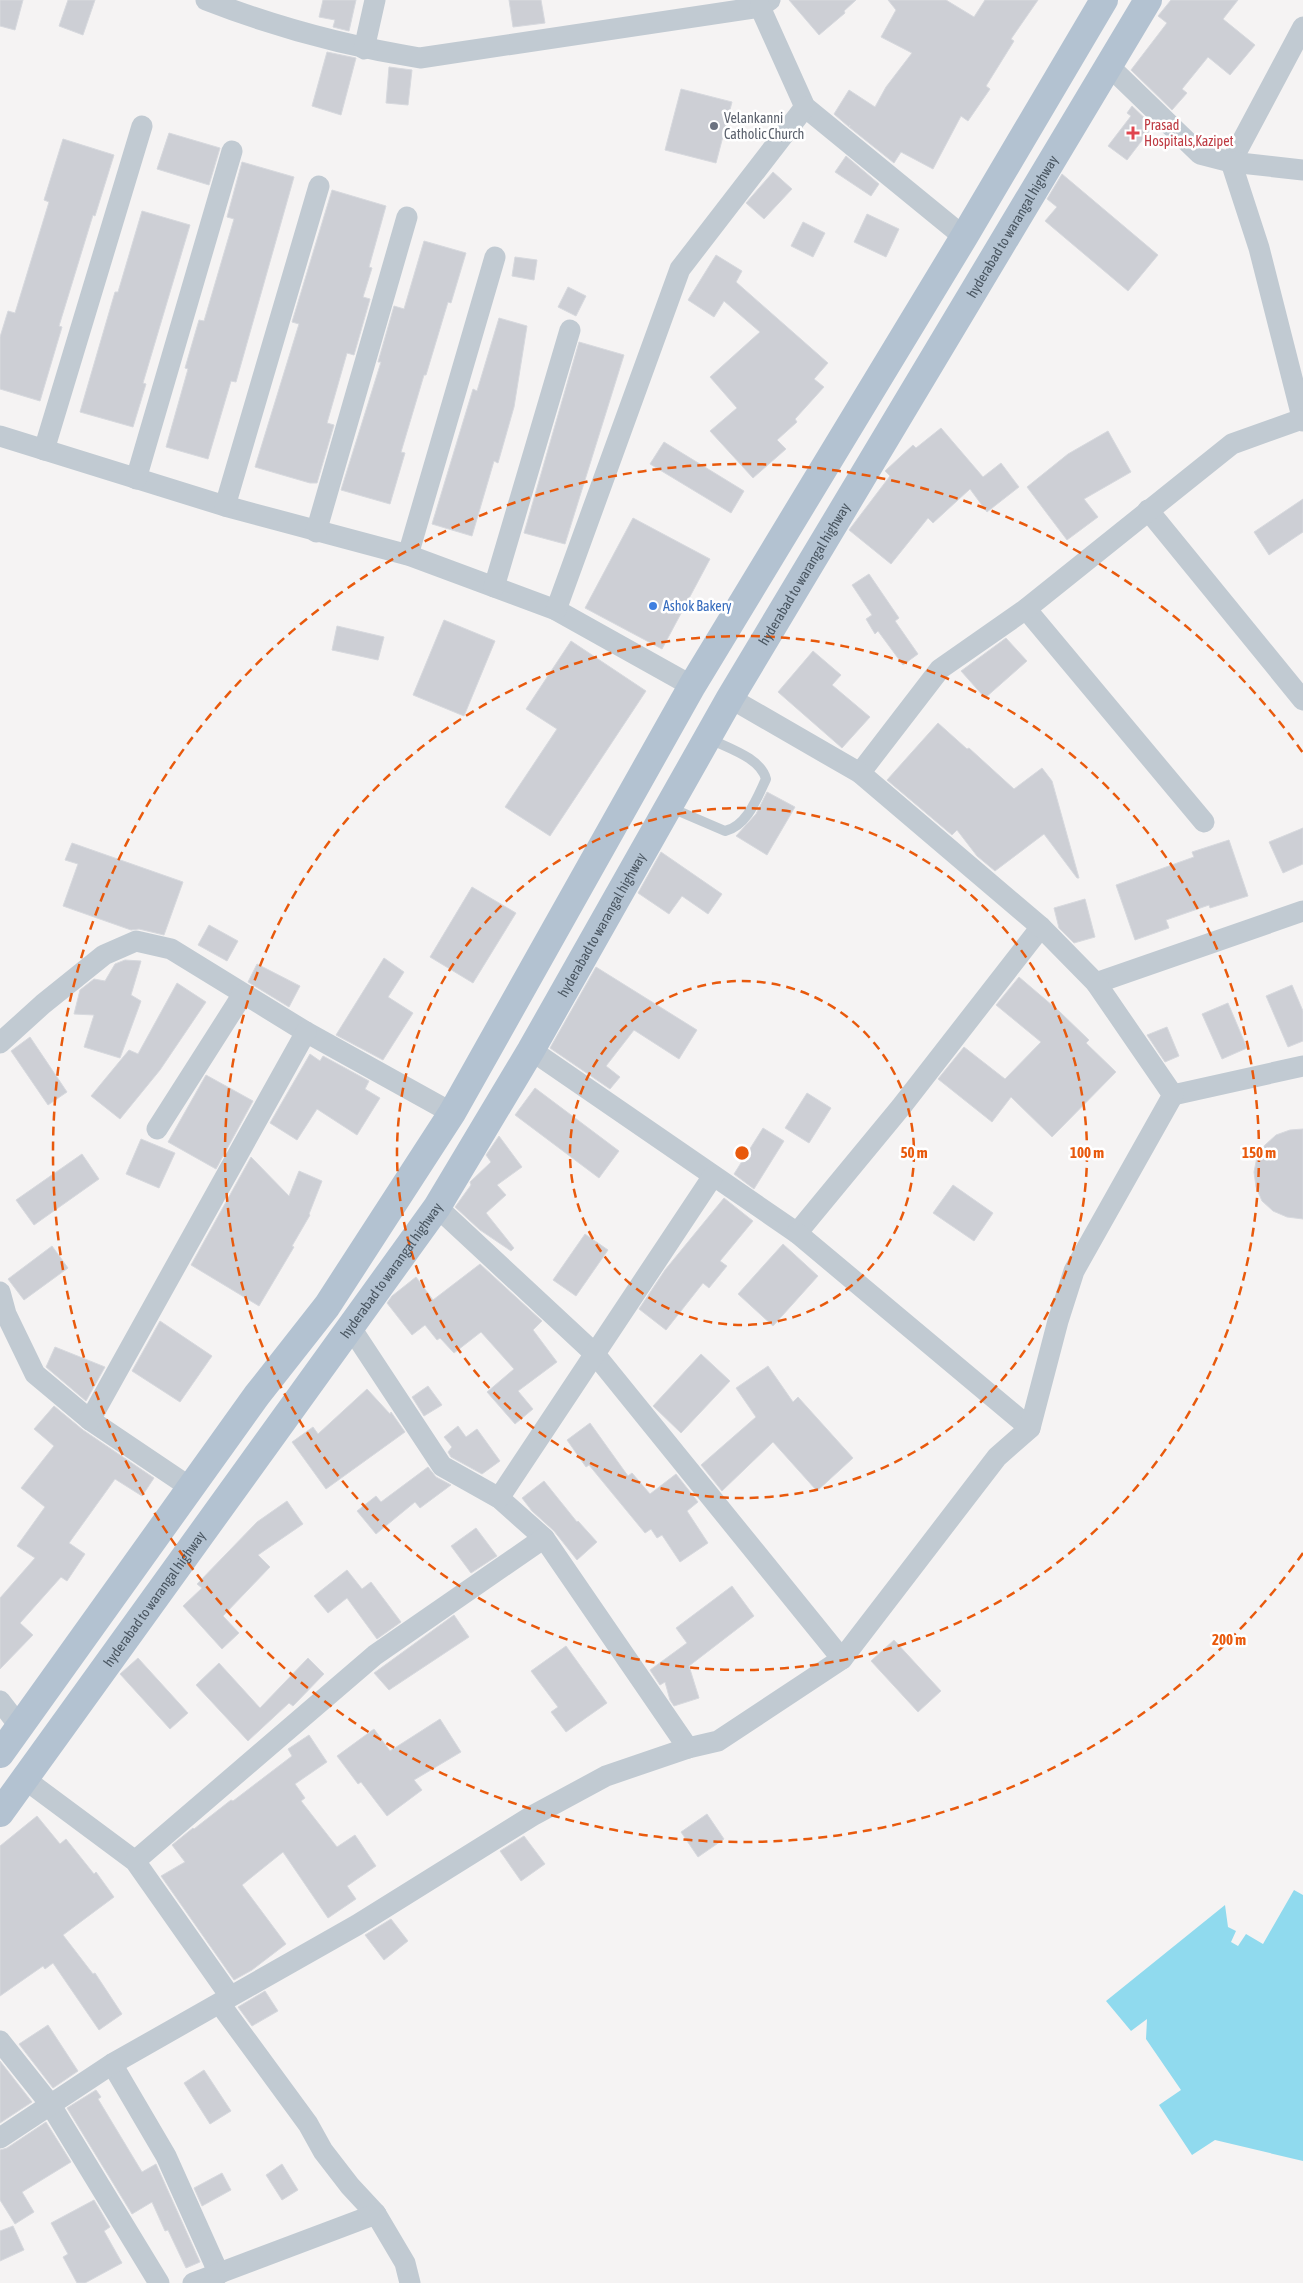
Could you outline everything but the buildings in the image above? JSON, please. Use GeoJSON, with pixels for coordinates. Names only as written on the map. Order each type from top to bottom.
{"type":"FeatureCollection","features":[{"type":"Feature","properties":{"kind":"main road"},"geometry":{"type":"LineString","coordinates":[[0,1754],[257,1395],[327,1306],[452,1113],[692,686],[1104,0]]}},
{"type":"Feature","properties":{"kind":"main road","name":"hyderabad to warangal highway"},"geometry":{"type":"LineString","coordinates":[[0,1813],[26,1780],[437,1207],[531,1050],[730,698],[1110,67],[1148,0]]}},
{"type":"Feature","properties":{"kind":"street"},"geometry":{"type":"LineString","coordinates":[[206,0],[260,21],[364,49],[420,58],[765,3],[805,107],[964,236]]}},
{"type":"Feature","properties":{"kind":"street"},"geometry":{"type":"LineString","coordinates":[[364,49],[375,0]]}},
{"type":"Feature","properties":{"kind":"street"},"geometry":{"type":"LineString","coordinates":[[860,773],[940,669],[1026,609],[1232,444],[1303,420],[1259,248],[1231,162],[1303,27]]}},
{"type":"Feature","properties":{"kind":"street"},"geometry":{"type":"LineString","coordinates":[[1110,67],[1200,154],[1231,162],[1303,170]]}},
{"type":"Feature","properties":{"kind":"street"},"geometry":{"type":"LineString","coordinates":[[556,610],[680,269],[805,107]]}},
{"type":"Feature","properties":{"kind":"street"},"geometry":{"type":"LineString","coordinates":[[44,450],[142,126]]}},
{"type":"Feature","properties":{"kind":"street"},"geometry":{"type":"LineString","coordinates":[[136,479],[232,151]]}},
{"type":"Feature","properties":{"kind":"street"},"geometry":{"type":"LineString","coordinates":[[225,506],[319,186]]}},
{"type":"Feature","properties":{"kind":"street"},"geometry":{"type":"LineString","coordinates":[[316,532],[407,217]]}},
{"type":"Feature","properties":{"kind":"street"},"geometry":{"type":"LineString","coordinates":[[408,555],[495,257]]}},
{"type":"Feature","properties":{"kind":"street"},"geometry":{"type":"LineString","coordinates":[[494,587],[570,330]]}},
{"type":"Feature","properties":{"kind":"street"},"geometry":{"type":"LineString","coordinates":[[0,436],[225,506],[316,532],[408,555],[556,610],[692,686]]}},
{"type":"Feature","properties":{"kind":"street"},"geometry":{"type":"LineString","coordinates":[[1148,510],[1303,700]]}},
{"type":"Feature","properties":{"kind":"street"},"geometry":{"type":"LineString","coordinates":[[1026,609],[1204,822]]}},
{"type":"Feature","properties":{"kind":"street"},"geometry":{"type":"LineString","coordinates":[[730,698],[860,773],[1041,927],[1096,983],[1173,1095]]}},
{"type":"Feature","properties":{"kind":"street"},"geometry":{"type":"LineString","coordinates":[[1096,983],[1303,911]]}},
{"type":"Feature","properties":{"kind":"street"},"geometry":{"type":"LineString","coordinates":[[797,1233],[901,1107],[1041,927]]}},
{"type":"Feature","properties":{"kind":"street"},"geometry":{"type":"LineString","coordinates":[[0,1043],[43,1004],[104,955],[136,941],[171,949],[306,1032],[452,1113]]}},
{"type":"Feature","properties":{"kind":"street"},"geometry":{"type":"LineString","coordinates":[[157,1129],[243,994]]}},
{"type":"Feature","properties":{"kind":"street"},"geometry":{"type":"LineString","coordinates":[[90,1420],[306,1032]]}},
{"type":"Feature","properties":{"kind":"street"},"geometry":{"type":"LineString","coordinates":[[531,1050],[797,1233],[1030,1428]]}},
{"type":"Feature","properties":{"kind":"street"},"geometry":{"type":"LineString","coordinates":[[0,2138],[112,2064],[357,1926],[532,1816],[606,1776],[688,1748],[718,1741],[842,1659],[997,1457],[1030,1428],[1058,1321],[1074,1271],[1173,1095],[1303,1066]]}},
{"type":"Feature","properties":{"kind":"street"},"geometry":{"type":"LineString","coordinates":[[499,1498],[594,1353],[714,1176]]}},
{"type":"Feature","properties":{"kind":"street"},"geometry":{"type":"LineString","coordinates":[[437,1207],[594,1353],[842,1659]]}},
{"type":"Feature","properties":{"kind":"street"},"geometry":{"type":"LineString","coordinates":[[0,1292],[6,1314],[35,1374],[90,1420],[191,1488]]}},
{"type":"Feature","properties":{"kind":"street"},"geometry":{"type":"LineString","coordinates":[[351,1328],[442,1466],[499,1498],[544,1538],[688,1748]]}},
{"type":"Feature","properties":{"kind":"street"},"geometry":{"type":"LineString","coordinates":[[135,1861],[375,1655],[544,1538]]}},
{"type":"Feature","properties":{"kind":"street"},"geometry":{"type":"LineString","coordinates":[[0,1701],[20,1727]]}},
{"type":"Feature","properties":{"kind":"street"},"geometry":{"type":"LineString","coordinates":[[26,1780],[135,1861],[324,2151],[350,2186],[376,2214],[405,2263],[410,2283]]}},
{"type":"Feature","properties":{"kind":"street"},"geometry":{"type":"LineString","coordinates":[[0,2041],[50,2104],[159,2283]]}},
{"type":"Feature","properties":{"kind":"street"},"geometry":{"type":"LineString","coordinates":[[112,2064],[166,2156],[219,2274]]}},
{"type":"Feature","properties":{"kind":"street"},"geometry":{"type":"LineString","coordinates":[[193,2283],[376,2214]]}},
{"type":"Feature","properties":{"kind":"lane"},"geometry":{"type":"LineString","coordinates":[[668,807],[725,831],[738,826],[756,798],[766,778],[763,770],[757,763],[707,738]]}},
{"type":"Feature","properties":{"kind":"water"},"geometry":{"type":"Polygon","coordinates":[[[1294,1890],[1303,1895],[1303,2161],[1215,2140],[1192,2155],[1159,2105],[1181,2090],[1146,2039],[1147,2019],[1131,2031],[1106,2001],[1225,1905],[1228,1927],[1236,1931],[1231,1942],[1238,1946],[1246,1934],[1263,1944],[1294,1890]]]}},
{"type":"Feature","properties":{"kind":"place","name":"Velankanni Catholic Church"},"geometry":{"type":"Point","coordinates":[714,126]}},
{"type":"Feature","properties":{"kind":"place","name":"Prasad Hospitals,Kazipet"},"geometry":{"type":"Point","coordinates":[1133,133]}},
{"type":"Feature","properties":{"kind":"place","name":"Ashok Bakery"},"geometry":{"type":"Point","coordinates":[653,606]}}]}
